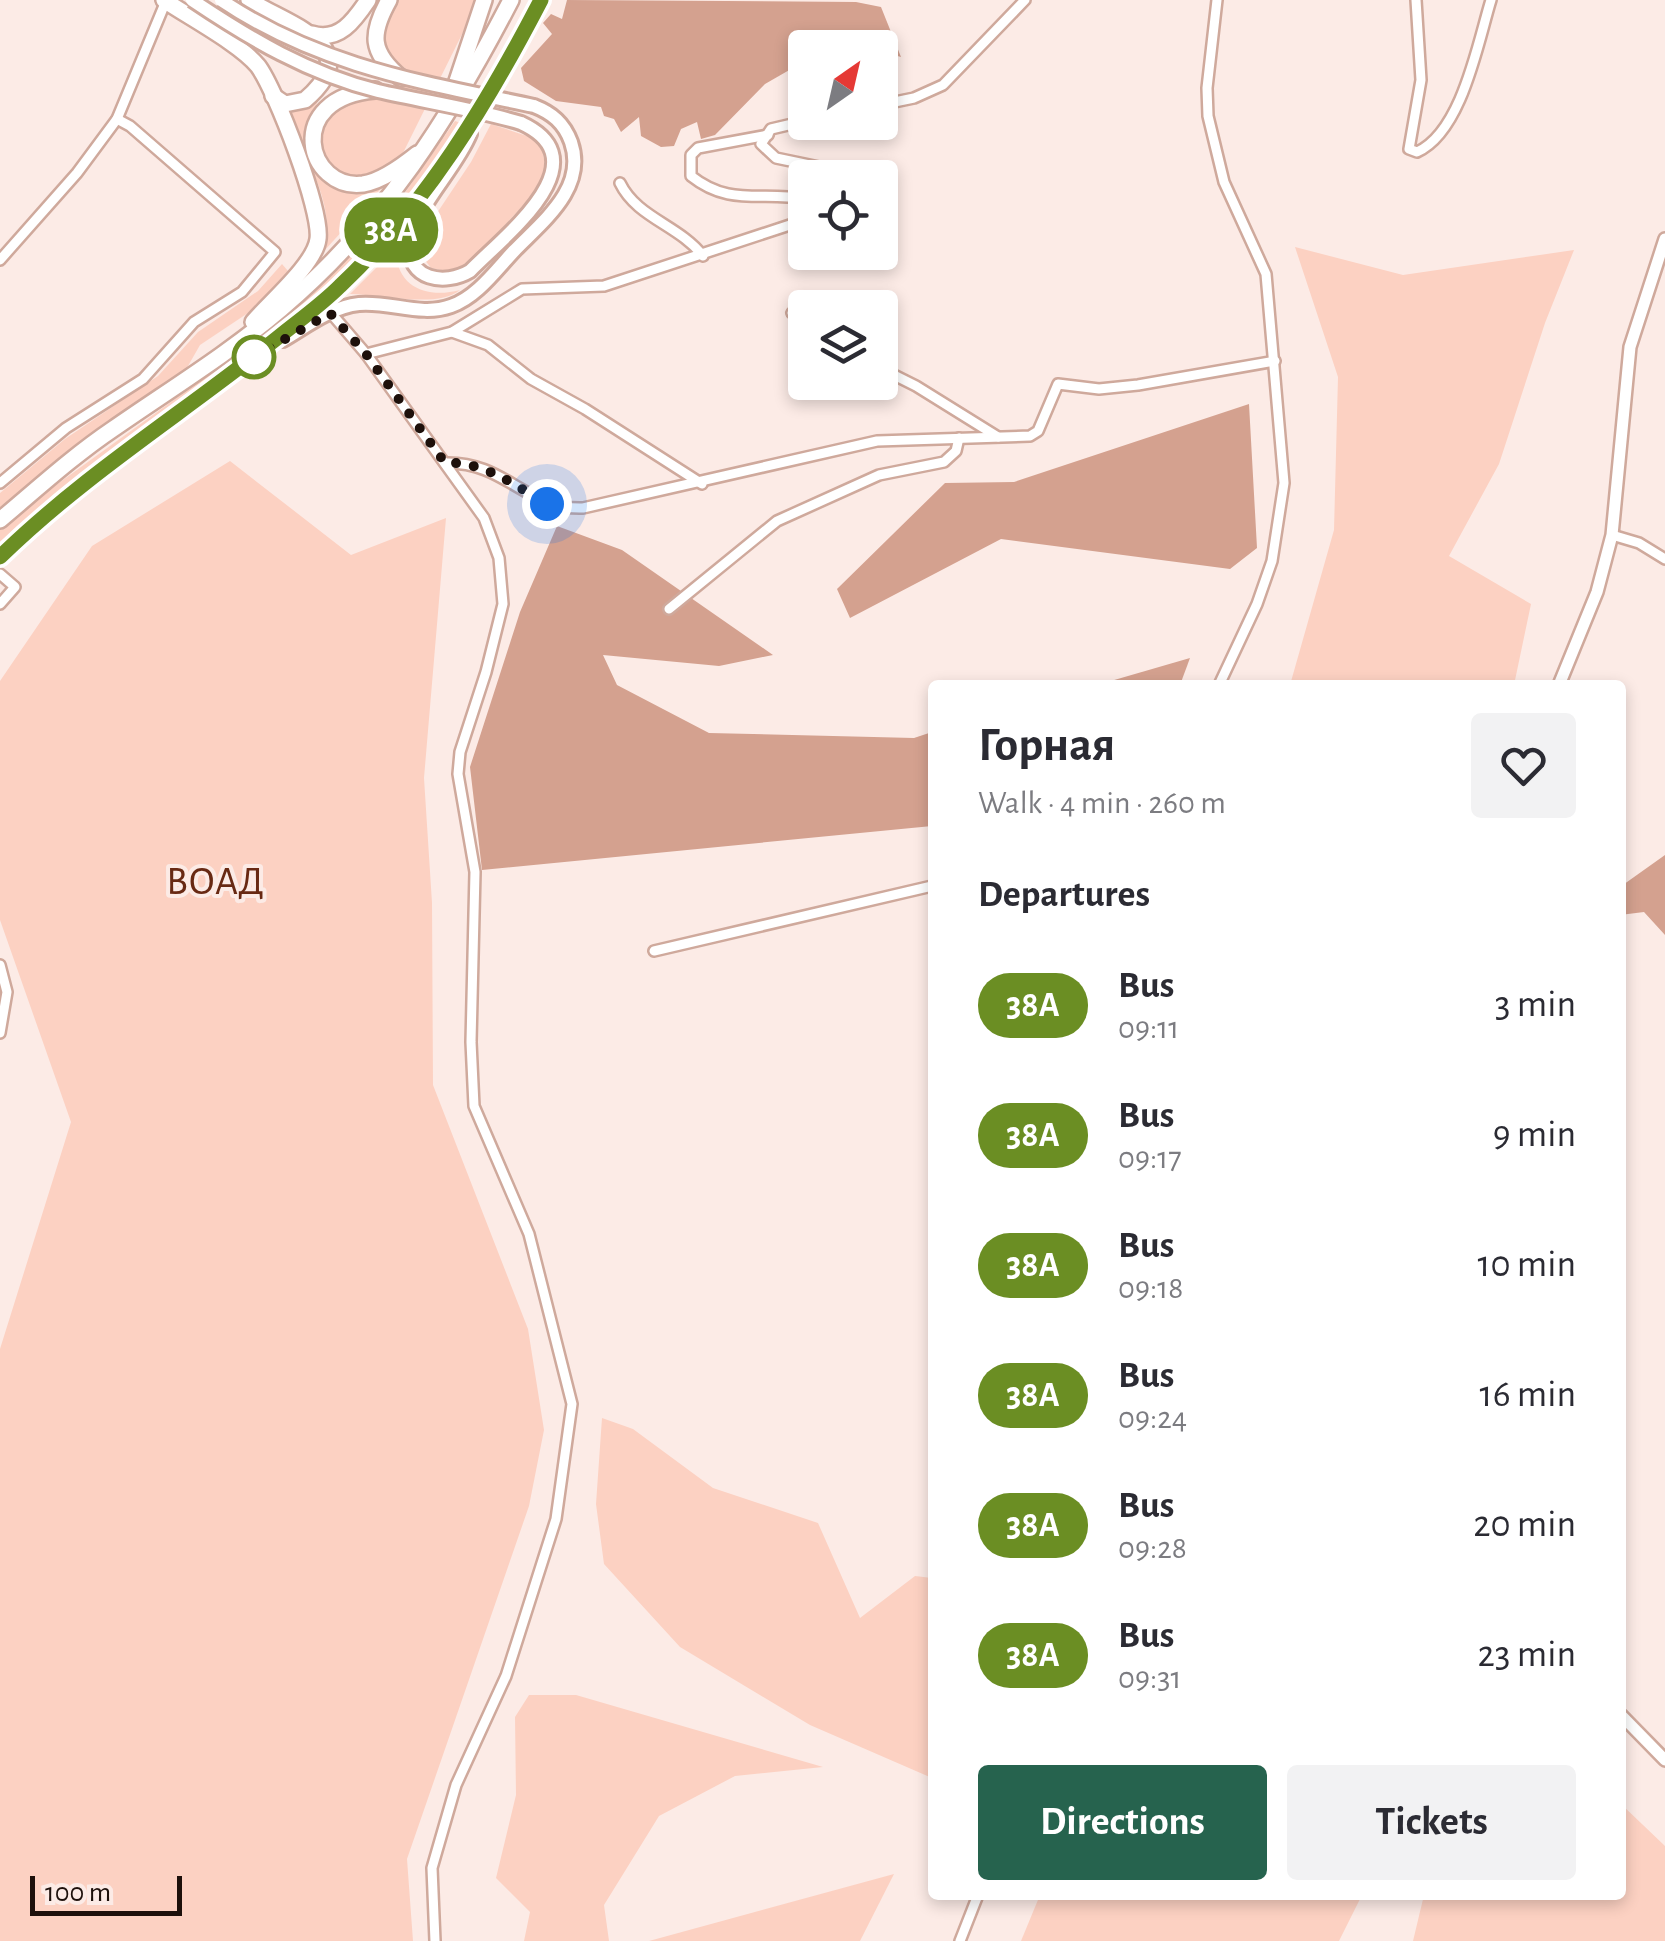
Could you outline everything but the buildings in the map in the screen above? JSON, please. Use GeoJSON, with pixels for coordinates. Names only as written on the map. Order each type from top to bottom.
{"type":"FeatureCollection","features":[{"type":"Feature","properties":{"kind":"main road"},"geometry":{"type":"LineString","coordinates":[[192,0],[270,50],[305,67],[376,90],[521,122],[542,134],[554,153],[548,186],[470,272],[458,278],[435,280],[415,266],[409,244],[417,221],[453,168],[475,120],[540,0]]}},
{"type":"Feature","properties":{"kind":"main road"},"geometry":{"type":"LineString","coordinates":[[221,0],[276,35],[312,50],[402,78],[534,106],[564,127],[575,156],[570,187],[552,212],[467,298],[439,309],[362,304],[326,307]]}},
{"type":"Feature","properties":{"kind":"main road"},"geometry":{"type":"LineString","coordinates":[[249,0],[312,34],[328,53],[320,82],[312,94],[295,104],[284,104],[274,96]]}},
{"type":"Feature","properties":{"kind":"main road"},"geometry":{"type":"LineString","coordinates":[[312,34],[339,34],[368,0]]}},
{"type":"Feature","properties":{"kind":"main road"},"geometry":{"type":"LineString","coordinates":[[389,0],[375,28],[375,41],[379,54],[402,78]]}},
{"type":"Feature","properties":{"kind":"main road"},"geometry":{"type":"LineString","coordinates":[[441,128],[484,0]]}},
{"type":"Feature","properties":{"kind":"main road"},"geometry":{"type":"LineString","coordinates":[[0,520],[110,431],[226,352],[319,274],[365,226],[432,142],[511,0]]}},
{"type":"Feature","properties":{"kind":"main road"},"geometry":{"type":"LineString","coordinates":[[165,1],[258,67],[274,96],[318,218],[318,240],[309,260],[226,352]]}},
{"type":"Feature","properties":{"kind":"main road"},"geometry":{"type":"LineString","coordinates":[[376,90],[337,98],[318,119],[313,144],[325,170],[348,184],[376,180],[432,142]]}},
{"type":"Feature","properties":{"kind":"main road"},"geometry":{"type":"LineString","coordinates":[[0,557],[65,496],[326,307],[382,242],[475,120]]}},
{"type":"Feature","properties":{"kind":"street"},"geometry":{"type":"LineString","coordinates":[[898,101],[943,85],[1025,0]]}},
{"type":"Feature","properties":{"kind":"street"},"geometry":{"type":"LineString","coordinates":[[1216,0],[1208,116],[1224,182],[1266,274],[1284,484],[1272,561],[1257,604],[1221,680]]}},
{"type":"Feature","properties":{"kind":"street"},"geometry":{"type":"LineString","coordinates":[[1416,0],[1421,80],[1409,150],[1417,152],[1426,148],[1444,124],[1470,81],[1491,0]]}},
{"type":"Feature","properties":{"kind":"street"},"geometry":{"type":"LineString","coordinates":[[0,260],[78,173],[117,119],[165,1]]}},
{"type":"Feature","properties":{"kind":"street"},"geometry":{"type":"LineString","coordinates":[[0,483],[66,428],[143,379],[194,322],[242,292],[275,252],[130,126],[117,119]]}},
{"type":"Feature","properties":{"kind":"street"},"geometry":{"type":"LineString","coordinates":[[788,126],[771,130],[762,144],[776,158],[788,160]]}},
{"type":"Feature","properties":{"kind":"street"},"geometry":{"type":"LineString","coordinates":[[768,135],[698,148],[691,155],[691,176],[707,189],[736,198],[788,196]]}},
{"type":"Feature","properties":{"kind":"street"},"geometry":{"type":"LineString","coordinates":[[620,184],[637,209],[656,216],[692,241],[703,256]]}},
{"type":"Feature","properties":{"kind":"street"},"geometry":{"type":"LineString","coordinates":[[366,354],[452,332],[522,289],[604,286],[788,226]]}},
{"type":"Feature","properties":{"kind":"street"},"geometry":{"type":"LineString","coordinates":[[1561,680],[1597,592],[1612,535],[1630,347],[1665,239]]}},
{"type":"Feature","properties":{"kind":"street"},"geometry":{"type":"LineString","coordinates":[[326,307],[366,354],[484,518],[499,558],[503,604],[460,752],[458,774],[475,872],[471,1036],[474,1106],[529,1234],[572,1404],[556,1519],[506,1676],[456,1785],[432,1868],[435,1941]]}},
{"type":"Feature","properties":{"kind":"street"},"geometry":{"type":"LineString","coordinates":[[452,332],[488,345],[531,379],[585,408],[702,484]]}},
{"type":"Feature","properties":{"kind":"street"},"geometry":{"type":"LineString","coordinates":[[445,463],[481,466],[547,504],[564,509],[583,508],[702,484],[877,441],[1030,436],[1038,431],[1058,384],[1098,388],[1138,385],[1275,361]]}},
{"type":"Feature","properties":{"kind":"street"},"geometry":{"type":"LineString","coordinates":[[898,377],[998,437]]}},
{"type":"Feature","properties":{"kind":"street"},"geometry":{"type":"LineString","coordinates":[[669,609],[777,522],[879,475],[944,462],[956,451],[959,438]]}},
{"type":"Feature","properties":{"kind":"street"},"geometry":{"type":"LineString","coordinates":[[1612,535],[1639,543],[1665,560]]}},
{"type":"Feature","properties":{"kind":"street"},"geometry":{"type":"LineString","coordinates":[[0,574],[15,587],[0,604]]}},
{"type":"Feature","properties":{"kind":"street"},"geometry":{"type":"LineString","coordinates":[[654,951],[928,887]]}},
{"type":"Feature","properties":{"kind":"street"},"geometry":{"type":"LineString","coordinates":[[0,964],[7,992],[0,1033]]}},
{"type":"Feature","properties":{"kind":"street"},"geometry":{"type":"LineString","coordinates":[[1626,1720],[1665,1760]]}},
{"type":"Feature","properties":{"kind":"street"},"geometry":{"type":"LineString","coordinates":[[960,1941],[976,1900]]}},
{"type":"Feature","properties":{"kind":"green space"},"geometry":{"type":"Polygon","coordinates":[[[398,0],[479,0],[403,153],[395,163],[362,180],[344,177],[331,169],[322,150],[325,120],[339,106],[352,101],[394,102],[405,68],[388,53],[384,37],[398,0]]]}},
{"type":"Feature","properties":{"kind":"green space"},"geometry":{"type":"Polygon","coordinates":[[[321,92],[306,134],[306,149],[319,173],[331,184],[387,182],[324,251],[327,233],[322,196],[282,107],[304,107],[321,92]]]}},
{"type":"Feature","properties":{"kind":"green space"},"geometry":{"type":"Polygon","coordinates":[[[455,121],[461,123],[409,197],[317,295],[248,353],[87,470],[0,543],[0,528],[9,519],[211,373],[338,267],[404,194],[455,121]]]}},
{"type":"Feature","properties":{"kind":"green space"},"geometry":{"type":"Polygon","coordinates":[[[491,124],[536,139],[542,152],[543,175],[522,206],[466,265],[447,271],[431,268],[421,255],[421,237],[471,162],[491,124]]]}},
{"type":"Feature","properties":{"kind":"green space"},"geometry":{"type":"Polygon","coordinates":[[[1295,247],[1403,275],[1574,250],[1545,323],[1499,464],[1449,556],[1531,604],[1515,680],[1291,680],[1334,530],[1338,377],[1295,247]]]}},
{"type":"Feature","properties":{"kind":"green space"},"geometry":{"type":"Polygon","coordinates":[[[396,248],[401,272],[415,287],[436,293],[460,290],[450,296],[423,300],[350,294],[396,248]]]}},
{"type":"Feature","properties":{"kind":"green space"},"geometry":{"type":"Polygon","coordinates":[[[282,264],[288,271],[251,311],[200,345],[184,373],[70,450],[0,510],[0,493],[65,439],[158,376],[198,332],[258,291],[282,264]]]}},
{"type":"Feature","properties":{"kind":"green space","name":"ВОАД"},"geometry":{"type":"Polygon","coordinates":[[[230,461],[351,555],[446,518],[424,778],[432,903],[433,1085],[528,1329],[544,1430],[529,1506],[407,1859],[413,1941],[0,1941],[0,1349],[71,1122],[0,920],[0,681],[92,546],[230,461]]]}},
{"type":"Feature","properties":{"kind":"green space"},"geometry":{"type":"Polygon","coordinates":[[[602,1418],[633,1429],[713,1488],[818,1523],[860,1618],[915,1576],[928,1578],[928,1776],[810,1725],[680,1647],[604,1564],[596,1504],[602,1418]]]}},
{"type":"Feature","properties":{"kind":"green space"},"geometry":{"type":"Polygon","coordinates":[[[529,1695],[576,1695],[823,1767],[735,1776],[659,1816],[604,1905],[609,1941],[524,1941],[530,1912],[496,1878],[516,1795],[515,1717],[529,1695]]]}},
{"type":"Feature","properties":{"kind":"green space"},"geometry":{"type":"Polygon","coordinates":[[[1626,1809],[1665,1846],[1665,1941],[1413,1941],[1423,1900],[1626,1900],[1626,1809]]]}},
{"type":"Feature","properties":{"kind":"green space"},"geometry":{"type":"Polygon","coordinates":[[[894,1874],[860,1941],[649,1941],[894,1874]]]}},
{"type":"Feature","properties":{"kind":"green space"},"geometry":{"type":"Polygon","coordinates":[[[1038,1900],[1360,1900],[1339,1941],[1021,1941],[1038,1900]]]}},
{"type":"Feature","properties":{"kind":"shaded area"},"geometry":{"type":"Polygon","coordinates":[[[567,0],[856,2],[881,7],[890,30],[788,30],[788,71],[765,84],[715,135],[701,139],[697,122],[681,129],[674,146],[661,147],[641,136],[639,117],[621,132],[614,119],[604,116],[601,107],[556,101],[524,81],[521,68],[552,34],[543,23],[551,14],[562,19],[567,0]]]}},
{"type":"Feature","properties":{"kind":"shaded area"},"geometry":{"type":"Polygon","coordinates":[[[1249,404],[1257,548],[1230,569],[1001,539],[850,618],[837,589],[945,483],[1014,482],[1249,404]]]}},
{"type":"Feature","properties":{"kind":"shaded area"},"geometry":{"type":"Polygon","coordinates":[[[557,526],[622,550],[773,655],[719,666],[603,655],[617,685],[709,733],[914,738],[928,733],[928,826],[482,870],[470,767],[520,612],[557,526]]]}},
{"type":"Feature","properties":{"kind":"shaded area"},"geometry":{"type":"Polygon","coordinates":[[[1190,658],[1182,680],[1114,680],[1190,658]]]}},
{"type":"Feature","properties":{"kind":"shaded area"},"geometry":{"type":"Polygon","coordinates":[[[1665,855],[1665,935],[1644,912],[1626,914],[1626,883],[1665,855]]]}},
{"type":"Feature","properties":{"kind":"bus line","name":"38А"},"geometry":{"type":"LineString","coordinates":[[0,557],[65,496],[249,361],[340,288],[434,178],[475,120],[541,0]]}},
{"type":"Feature","properties":{"kind":"route"},"geometry":{"type":"LineString","coordinates":[[254,357],[330,313],[366,354],[445,463],[481,466],[547,504]]}}]}
